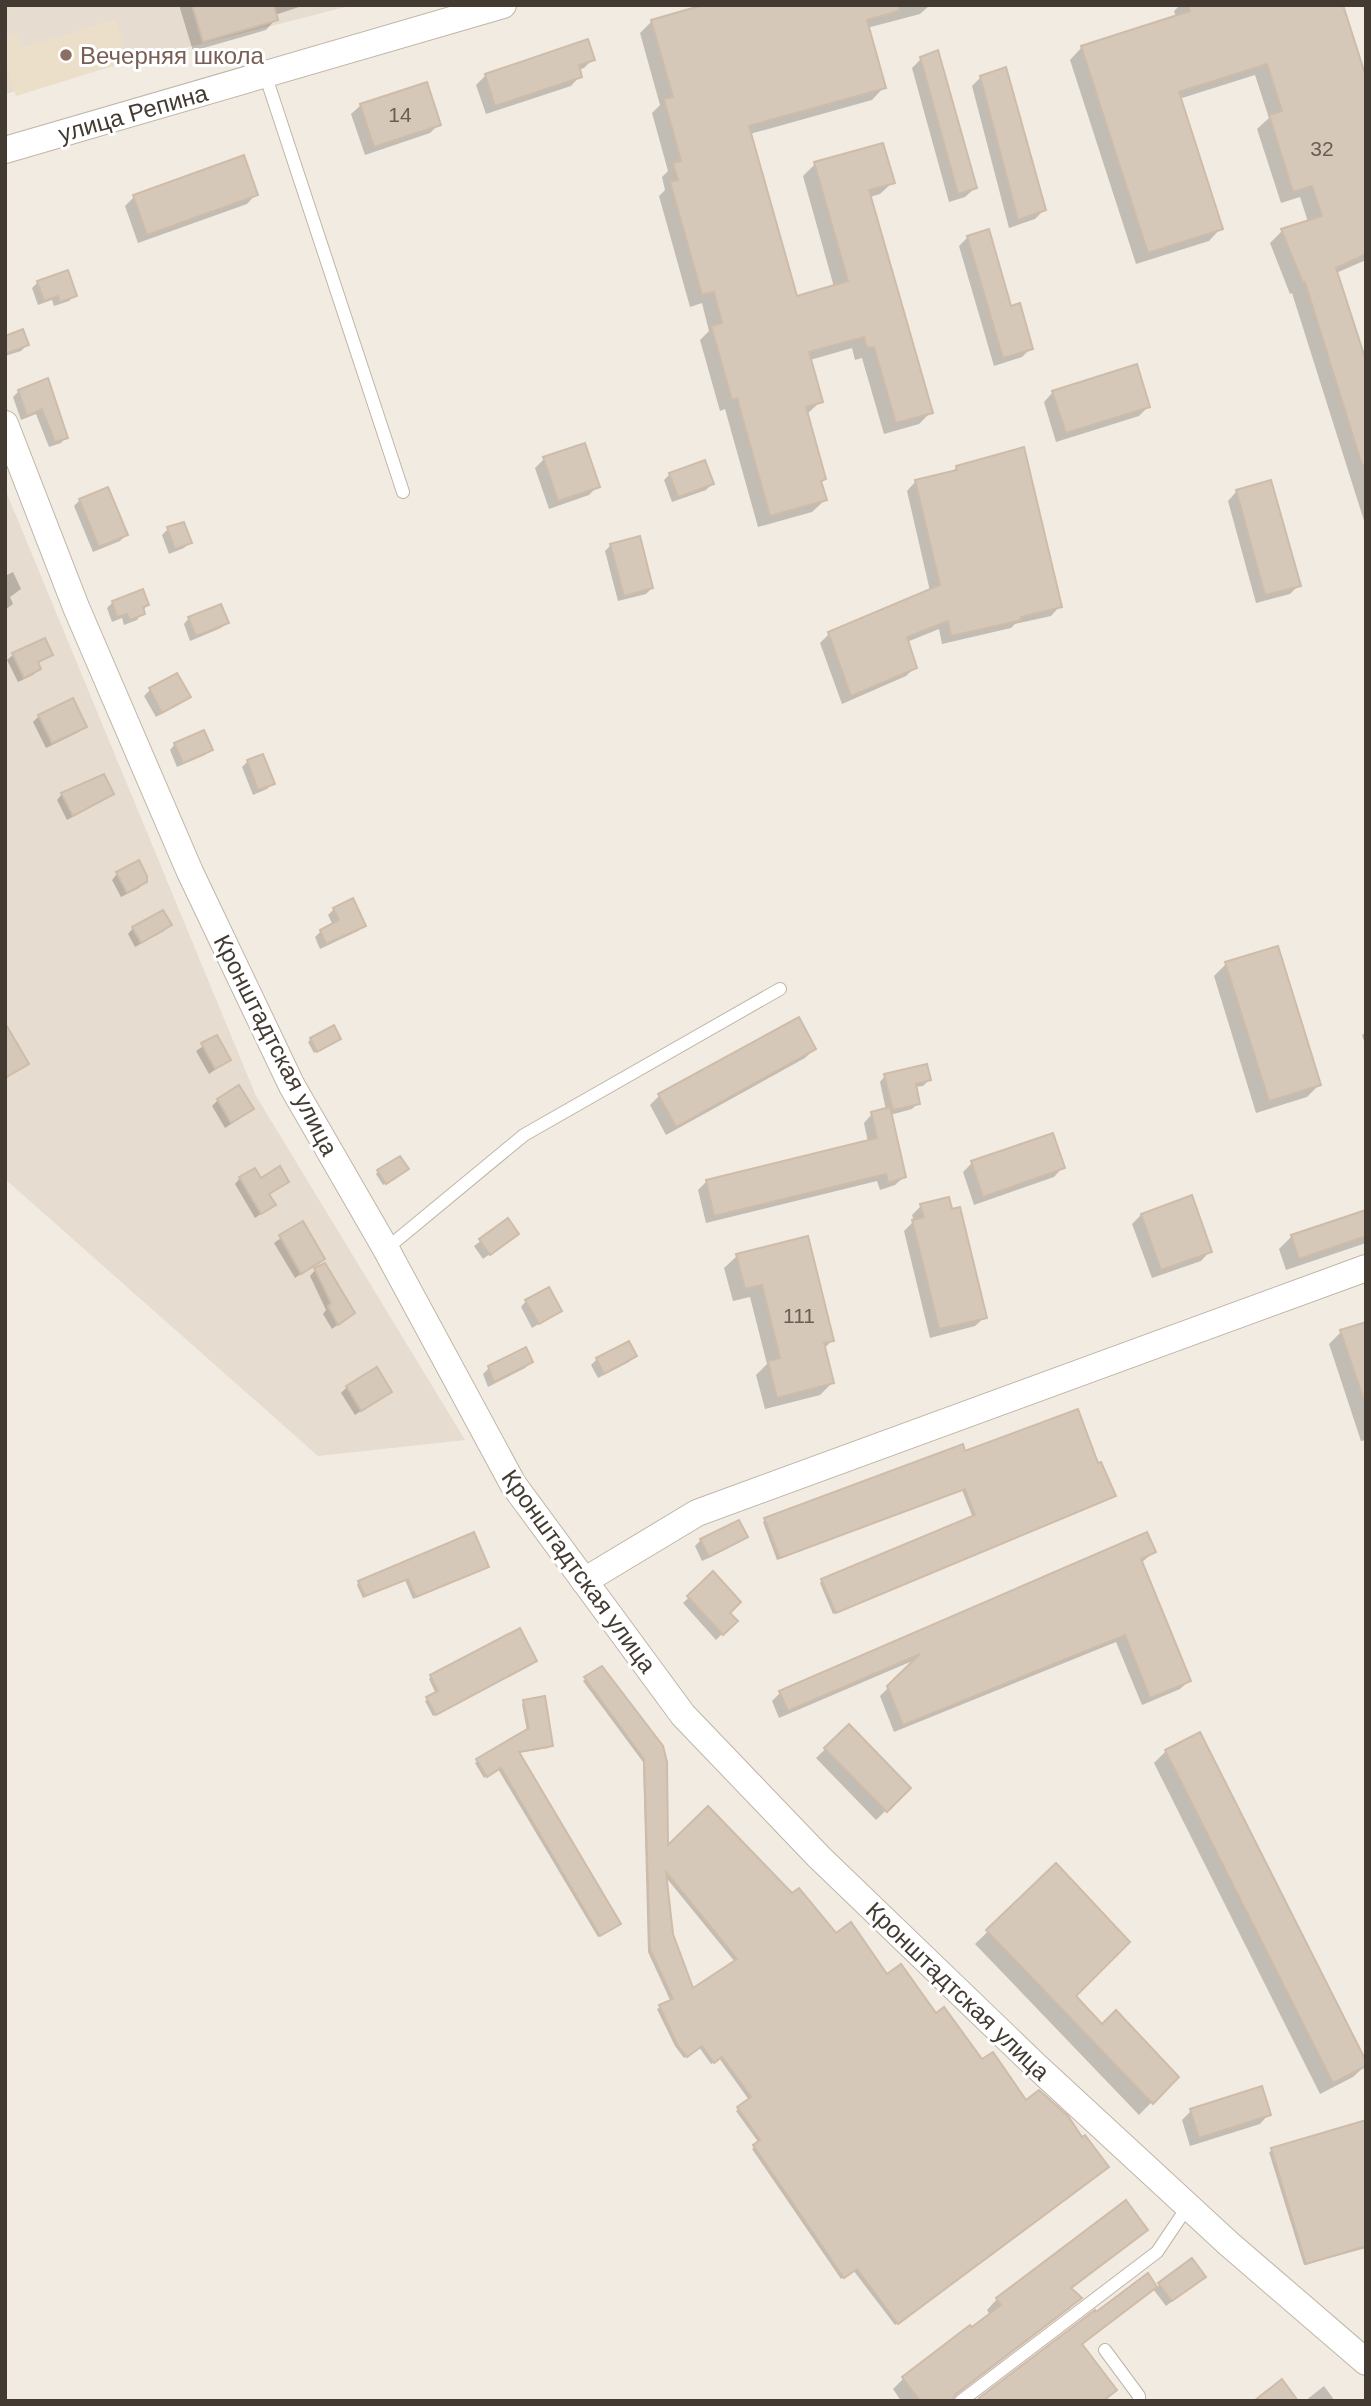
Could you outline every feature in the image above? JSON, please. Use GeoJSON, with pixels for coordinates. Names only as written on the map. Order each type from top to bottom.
{"type":"FeatureCollection","features":[{"type":"Feature","properties":{"kind":"street","name":"улица Репина"},"geometry":{"type":"LineString","coordinates":[[5,150],[265,74],[468,10],[503,5]]}},
{"type":"Feature","properties":{"kind":"street","name":"Кронштадтская улица"},"geometry":{"type":"LineString","coordinates":[[5,424],[76,607],[190,872],[292,1086],[386,1249],[513,1484],[683,1715],[819,1857],[1034,2064],[1188,2206],[1366,2362]]}},
{"type":"Feature","properties":{"kind":"street"},"geometry":{"type":"LineString","coordinates":[[584,1581],[697,1513],[1366,1268]]}},
{"type":"Feature","properties":{"kind":"lane"},"geometry":{"type":"LineString","coordinates":[[265,74],[403,492]]}},
{"type":"Feature","properties":{"kind":"lane"},"geometry":{"type":"LineString","coordinates":[[386,1249],[524,1135],[780,989]]}},
{"type":"Feature","properties":{"kind":"lane"},"geometry":{"type":"LineString","coordinates":[[961,2401],[1157,2252],[1188,2206]]}},
{"type":"Feature","properties":{"kind":"lane"},"geometry":{"type":"LineString","coordinates":[[1105,2350],[1139,2396],[1139,2401]]}},
{"type":"Feature","properties":{"kind":"shaded area"},"geometry":{"type":"Polygon","coordinates":[[[5,5],[353,5],[5,94],[5,5]]]}},
{"type":"Feature","properties":{"kind":"shaded area","name":"Вечерняя школа"},"geometry":{"type":"Polygon","coordinates":[[[116,19],[129,61],[16,96],[5,62],[5,37],[16,34],[22,48],[116,19]]]}},
{"type":"Feature","properties":{"kind":"shaded area"},"geometry":{"type":"Polygon","coordinates":[[[5,489],[256,1096],[465,1440],[318,1456],[5,1179],[5,489]]]}},
{"type":"Feature","properties":{"kind":"building"},"geometry":{"type":"Polygon","coordinates":[[[192,5],[274,5],[278,20],[203,42],[192,5]]]}},
{"type":"Feature","properties":{"kind":"building"},"geometry":{"type":"Polygon","coordinates":[[[703,5],[899,5],[899,11],[867,20],[886,88],[749,126],[797,296],[848,281],[814,162],[883,143],[895,183],[869,190],[933,413],[896,423],[874,347],[867,348],[864,337],[809,352],[823,402],[806,407],[826,479],[821,481],[827,500],[770,516],[737,398],[732,400],[711,326],[722,323],[714,292],[702,295],[670,182],[678,180],[673,163],[681,161],[664,99],[673,97],[651,20],[703,5]]]}},
{"type":"Feature","properties":{"kind":"building"},"geometry":{"type":"Polygon","coordinates":[[[1188,5],[1343,5],[1366,77],[1366,254],[1336,268],[1366,361],[1366,464],[1362,465],[1305,282],[1303,283],[1281,229],[1322,216],[1312,186],[1293,192],[1269,115],[1282,111],[1267,64],[1179,92],[1223,229],[1148,253],[1081,46],[1190,11],[1188,5]]]}},
{"type":"Feature","properties":{"kind":"building"},"geometry":{"type":"Polygon","coordinates":[[[588,39],[595,60],[579,65],[582,77],[495,106],[485,74],[588,39]]]}},
{"type":"Feature","properties":{"kind":"building"},"geometry":{"type":"Polygon","coordinates":[[[938,50],[977,188],[958,194],[920,57],[938,50]]]}},
{"type":"Feature","properties":{"kind":"building"},"geometry":{"type":"Polygon","coordinates":[[[1006,67],[1046,210],[1018,220],[980,76],[1006,67]]]}},
{"type":"Feature","properties":{"kind":"building"},"geometry":{"type":"Polygon","coordinates":[[[427,82],[441,125],[374,147],[360,104],[427,82]]]}},
{"type":"Feature","properties":{"kind":"building"},"geometry":{"type":"Polygon","coordinates":[[[244,155],[258,195],[147,235],[133,195],[244,155]]]}},
{"type":"Feature","properties":{"kind":"building"},"geometry":{"type":"Polygon","coordinates":[[[989,229],[1011,306],[1020,303],[1033,349],[1003,358],[967,236],[989,229]]]}},
{"type":"Feature","properties":{"kind":"building"},"geometry":{"type":"Polygon","coordinates":[[[68,270],[77,296],[60,302],[58,296],[44,301],[37,281],[68,270]]]}},
{"type":"Feature","properties":{"kind":"building"},"geometry":{"type":"Polygon","coordinates":[[[23,329],[29,345],[5,354],[5,336],[23,329]]]}},
{"type":"Feature","properties":{"kind":"building"},"geometry":{"type":"Polygon","coordinates":[[[1137,364],[1150,407],[1066,433],[1052,391],[1137,364]]]}},
{"type":"Feature","properties":{"kind":"building"},"geometry":{"type":"Polygon","coordinates":[[[48,378],[68,438],[55,442],[42,409],[27,416],[18,390],[48,378]]]}},
{"type":"Feature","properties":{"kind":"building"},"geometry":{"type":"Polygon","coordinates":[[[585,443],[600,487],[558,501],[543,457],[585,443]]]}},
{"type":"Feature","properties":{"kind":"building"},"geometry":{"type":"Polygon","coordinates":[[[1024,447],[1062,607],[1021,617],[1022,620],[951,636],[948,621],[907,637],[917,668],[851,696],[828,632],[940,585],[915,480],[957,470],[956,466],[1024,447]]]}},
{"type":"Feature","properties":{"kind":"building"},"geometry":{"type":"Polygon","coordinates":[[[705,460],[714,484],[678,497],[669,473],[705,460]]]}},
{"type":"Feature","properties":{"kind":"building"},"geometry":{"type":"Polygon","coordinates":[[[1271,480],[1301,586],[1265,595],[1236,490],[1271,480]]]}},
{"type":"Feature","properties":{"kind":"building"},"geometry":{"type":"Polygon","coordinates":[[[108,487],[128,535],[99,547],[79,499],[108,487]]]}},
{"type":"Feature","properties":{"kind":"building"},"geometry":{"type":"Polygon","coordinates":[[[184,522],[192,543],[175,549],[167,527],[184,522]]]}},
{"type":"Feature","properties":{"kind":"building"},"geometry":{"type":"Polygon","coordinates":[[[640,536],[653,588],[624,596],[610,544],[640,536]]]}},
{"type":"Feature","properties":{"kind":"building"},"geometry":{"type":"Polygon","coordinates":[[[143,589],[149,605],[143,607],[145,614],[130,620],[127,614],[117,617],[112,601],[143,589]]]}},
{"type":"Feature","properties":{"kind":"building"},"geometry":{"type":"Polygon","coordinates":[[[221,604],[229,623],[196,636],[188,617],[221,604]]]}},
{"type":"Feature","properties":{"kind":"building"},"geometry":{"type":"Polygon","coordinates":[[[45,638],[53,655],[38,662],[41,669],[24,678],[12,653],[45,638]]]}},
{"type":"Feature","properties":{"kind":"building"},"geometry":{"type":"Polygon","coordinates":[[[177,673],[191,697],[162,713],[149,688],[177,673]]]}},
{"type":"Feature","properties":{"kind":"building"},"geometry":{"type":"Polygon","coordinates":[[[73,698],[87,727],[52,743],[38,715],[73,698]]]}},
{"type":"Feature","properties":{"kind":"building"},"geometry":{"type":"Polygon","coordinates":[[[204,730],[213,750],[183,763],[174,743],[204,730]]]}},
{"type":"Feature","properties":{"kind":"building"},"geometry":{"type":"Polygon","coordinates":[[[263,754],[275,784],[258,790],[247,760],[263,754]]]}},
{"type":"Feature","properties":{"kind":"building"},"geometry":{"type":"Polygon","coordinates":[[[104,774],[114,794],[73,816],[61,793],[104,774]]]}},
{"type":"Feature","properties":{"kind":"building"},"geometry":{"type":"Polygon","coordinates":[[[139,860],[147,882],[127,893],[116,872],[139,860]]]}},
{"type":"Feature","properties":{"kind":"building"},"geometry":{"type":"Polygon","coordinates":[[[353,898],[366,926],[326,944],[320,930],[339,920],[333,908],[353,898]]]}},
{"type":"Feature","properties":{"kind":"building"},"geometry":{"type":"Polygon","coordinates":[[[163,910],[172,925],[141,943],[132,927],[163,910]]]}},
{"type":"Feature","properties":{"kind":"building"},"geometry":{"type":"Polygon","coordinates":[[[1278,946],[1321,1085],[1269,1101],[1225,962],[1278,946]]]}},
{"type":"Feature","properties":{"kind":"building"},"geometry":{"type":"Polygon","coordinates":[[[799,1017],[816,1049],[676,1127],[658,1094],[799,1017]]]}},
{"type":"Feature","properties":{"kind":"building"},"geometry":{"type":"Polygon","coordinates":[[[5,1023],[29,1064],[5,1078],[5,1023]]]}},
{"type":"Feature","properties":{"kind":"building"},"geometry":{"type":"Polygon","coordinates":[[[334,1025],[341,1039],[317,1052],[310,1038],[334,1025]]]}},
{"type":"Feature","properties":{"kind":"building"},"geometry":{"type":"Polygon","coordinates":[[[217,1035],[231,1060],[215,1069],[201,1043],[217,1035]]]}},
{"type":"Feature","properties":{"kind":"building"},"geometry":{"type":"Polygon","coordinates":[[[927,1064],[931,1080],[916,1084],[920,1104],[893,1110],[884,1074],[927,1064]]]}},
{"type":"Feature","properties":{"kind":"building"},"geometry":{"type":"Polygon","coordinates":[[[239,1085],[254,1109],[231,1123],[217,1099],[239,1085]]]}},
{"type":"Feature","properties":{"kind":"building"},"geometry":{"type":"Polygon","coordinates":[[[890,1107],[906,1177],[888,1183],[886,1174],[714,1216],[706,1180],[877,1138],[871,1112],[890,1107]]]}},
{"type":"Feature","properties":{"kind":"building"},"geometry":{"type":"Polygon","coordinates":[[[1053,1133],[1065,1168],[983,1197],[971,1161],[1053,1133]]]}},
{"type":"Feature","properties":{"kind":"building"},"geometry":{"type":"Polygon","coordinates":[[[400,1156],[409,1169],[386,1184],[377,1170],[400,1156]]]}},
{"type":"Feature","properties":{"kind":"building"},"geometry":{"type":"Polygon","coordinates":[[[280,1166],[289,1182],[269,1194],[276,1205],[261,1214],[239,1177],[255,1168],[261,1178],[280,1166]]]}},
{"type":"Feature","properties":{"kind":"building"},"geometry":{"type":"Polygon","coordinates":[[[1192,1195],[1212,1252],[1161,1270],[1141,1214],[1192,1195]]]}},
{"type":"Feature","properties":{"kind":"building"},"geometry":{"type":"Polygon","coordinates":[[[949,1197],[952,1209],[960,1207],[987,1318],[939,1329],[912,1220],[924,1217],[920,1204],[949,1197]]]}},
{"type":"Feature","properties":{"kind":"building"},"geometry":{"type":"Polygon","coordinates":[[[1366,1210],[1366,1236],[1299,1259],[1291,1235],[1366,1210]]]}},
{"type":"Feature","properties":{"kind":"building"},"geometry":{"type":"Polygon","coordinates":[[[508,1218],[519,1234],[490,1255],[479,1239],[508,1218]]]}},
{"type":"Feature","properties":{"kind":"building"},"geometry":{"type":"Polygon","coordinates":[[[303,1221],[325,1259],[301,1274],[279,1235],[303,1221]]]}},
{"type":"Feature","properties":{"kind":"building"},"geometry":{"type":"Polygon","coordinates":[[[808,1236],[834,1341],[824,1343],[834,1383],[777,1398],[768,1361],[780,1358],[762,1285],[745,1289],[736,1254],[808,1236]]]}},
{"type":"Feature","properties":{"kind":"building"},"geometry":{"type":"Polygon","coordinates":[[[325,1263],[355,1313],[338,1325],[314,1268],[325,1263]]]}},
{"type":"Feature","properties":{"kind":"building"},"geometry":{"type":"Polygon","coordinates":[[[549,1287],[562,1311],[539,1324],[525,1300],[549,1287]]]}},
{"type":"Feature","properties":{"kind":"building"},"geometry":{"type":"Polygon","coordinates":[[[1366,1322],[1366,1397],[1363,1397],[1340,1330],[1366,1322]]]}},
{"type":"Feature","properties":{"kind":"building"},"geometry":{"type":"Polygon","coordinates":[[[629,1341],[637,1356],[604,1374],[596,1358],[629,1341]]]}},
{"type":"Feature","properties":{"kind":"building"},"geometry":{"type":"Polygon","coordinates":[[[526,1347],[533,1362],[494,1382],[488,1366],[526,1347]]]}},
{"type":"Feature","properties":{"kind":"building"},"geometry":{"type":"Polygon","coordinates":[[[377,1367],[392,1392],[361,1411],[346,1386],[377,1367]]]}},
{"type":"Feature","properties":{"kind":"building"},"geometry":{"type":"Polygon","coordinates":[[[1078,1409],[1098,1463],[1101,1462],[1116,1496],[836,1613],[821,1579],[975,1515],[965,1489],[780,1558],[764,1518],[963,1444],[965,1451],[1078,1409]]]}},
{"type":"Feature","properties":{"kind":"building"},"geometry":{"type":"Polygon","coordinates":[[[739,1520],[748,1537],[709,1557],[700,1539],[739,1520]]]}},
{"type":"Feature","properties":{"kind":"building"},"geometry":{"type":"Polygon","coordinates":[[[474,1532],[489,1567],[416,1597],[408,1579],[365,1596],[358,1581],[474,1532]]]}},
{"type":"Feature","properties":{"kind":"building"},"geometry":{"type":"Polygon","coordinates":[[[1147,1532],[1156,1552],[1141,1559],[1191,1681],[1150,1698],[1125,1635],[903,1725],[887,1686],[920,1654],[788,1711],[779,1691],[1147,1532]]]}},
{"type":"Feature","properties":{"kind":"building"},"geometry":{"type":"Polygon","coordinates":[[[713,1571],[741,1602],[730,1613],[738,1621],[723,1635],[687,1596],[713,1571]]]}},
{"type":"Feature","properties":{"kind":"building"},"geometry":{"type":"Polygon","coordinates":[[[520,1628],[537,1661],[436,1715],[426,1697],[438,1691],[430,1675],[520,1628]]]}},
{"type":"Feature","properties":{"kind":"building"},"geometry":{"type":"Polygon","coordinates":[[[602,1666],[663,1746],[667,1762],[668,1845],[708,1806],[792,1893],[799,1888],[836,1933],[851,1922],[887,1974],[901,1964],[936,2013],[944,2007],[982,2059],[993,2052],[1026,2100],[1039,2090],[1068,2116],[1082,2137],[1085,2135],[1109,2167],[898,2324],[857,2269],[844,2278],[753,2145],[760,2140],[737,2107],[751,2097],[722,2057],[714,2063],[702,2046],[687,2057],[677,2044],[659,2005],[673,1999],[650,1949],[644,1759],[584,1677],[602,1666]],[[666,1872],[673,1934],[693,1988],[737,1959],[666,1872]]]}},
{"type":"Feature","properties":{"kind":"building"},"geometry":{"type":"Polygon","coordinates":[[[545,1696],[553,1746],[519,1752],[621,1924],[600,1936],[501,1768],[487,1777],[476,1759],[529,1728],[523,1700],[545,1696]]]}},
{"type":"Feature","properties":{"kind":"building"},"geometry":{"type":"Polygon","coordinates":[[[849,1724],[911,1788],[887,1812],[824,1748],[849,1724]]]}},
{"type":"Feature","properties":{"kind":"building"},"geometry":{"type":"Polygon","coordinates":[[[1200,1732],[1366,2061],[1366,2066],[1333,2083],[1165,1750],[1200,1732]]]}},
{"type":"Feature","properties":{"kind":"building"},"geometry":{"type":"Polygon","coordinates":[[[1056,1863],[1130,1942],[1076,1996],[1102,2024],[1116,2010],[1179,2077],[1153,2104],[986,1930],[1056,1863]]]}},
{"type":"Feature","properties":{"kind":"building"},"geometry":{"type":"Polygon","coordinates":[[[1262,2086],[1271,2115],[1199,2138],[1190,2109],[1262,2086]]]}},
{"type":"Feature","properties":{"kind":"building"},"geometry":{"type":"Polygon","coordinates":[[[1366,2120],[1366,2246],[1306,2264],[1271,2148],[1366,2120]]]}},
{"type":"Feature","properties":{"kind":"building"},"geometry":{"type":"Polygon","coordinates":[[[1126,2200],[1148,2230],[1071,2288],[1082,2298],[956,2394],[951,2401],[920,2401],[902,2377],[1001,2305],[996,2298],[1126,2200]]]}},
{"type":"Feature","properties":{"kind":"building"},"geometry":{"type":"Polygon","coordinates":[[[1192,2258],[1206,2277],[1172,2301],[1158,2283],[1192,2258]]]}},
{"type":"Feature","properties":{"kind":"building"},"geometry":{"type":"Polygon","coordinates":[[[1148,2273],[1157,2287],[1082,2344],[1117,2390],[1103,2401],[982,2401],[979,2398],[1095,2310],[1096,2312],[1148,2273]]]}},
{"type":"Feature","properties":{"kind":"building"},"geometry":{"type":"Polygon","coordinates":[[[1282,2379],[1298,2401],[1254,2401],[1282,2379]]]}},
{"type":"Feature","properties":{"kind":"place","name":"Вечерняя школа"},"geometry":{"type":"Point","coordinates":[66,55]}}]}
